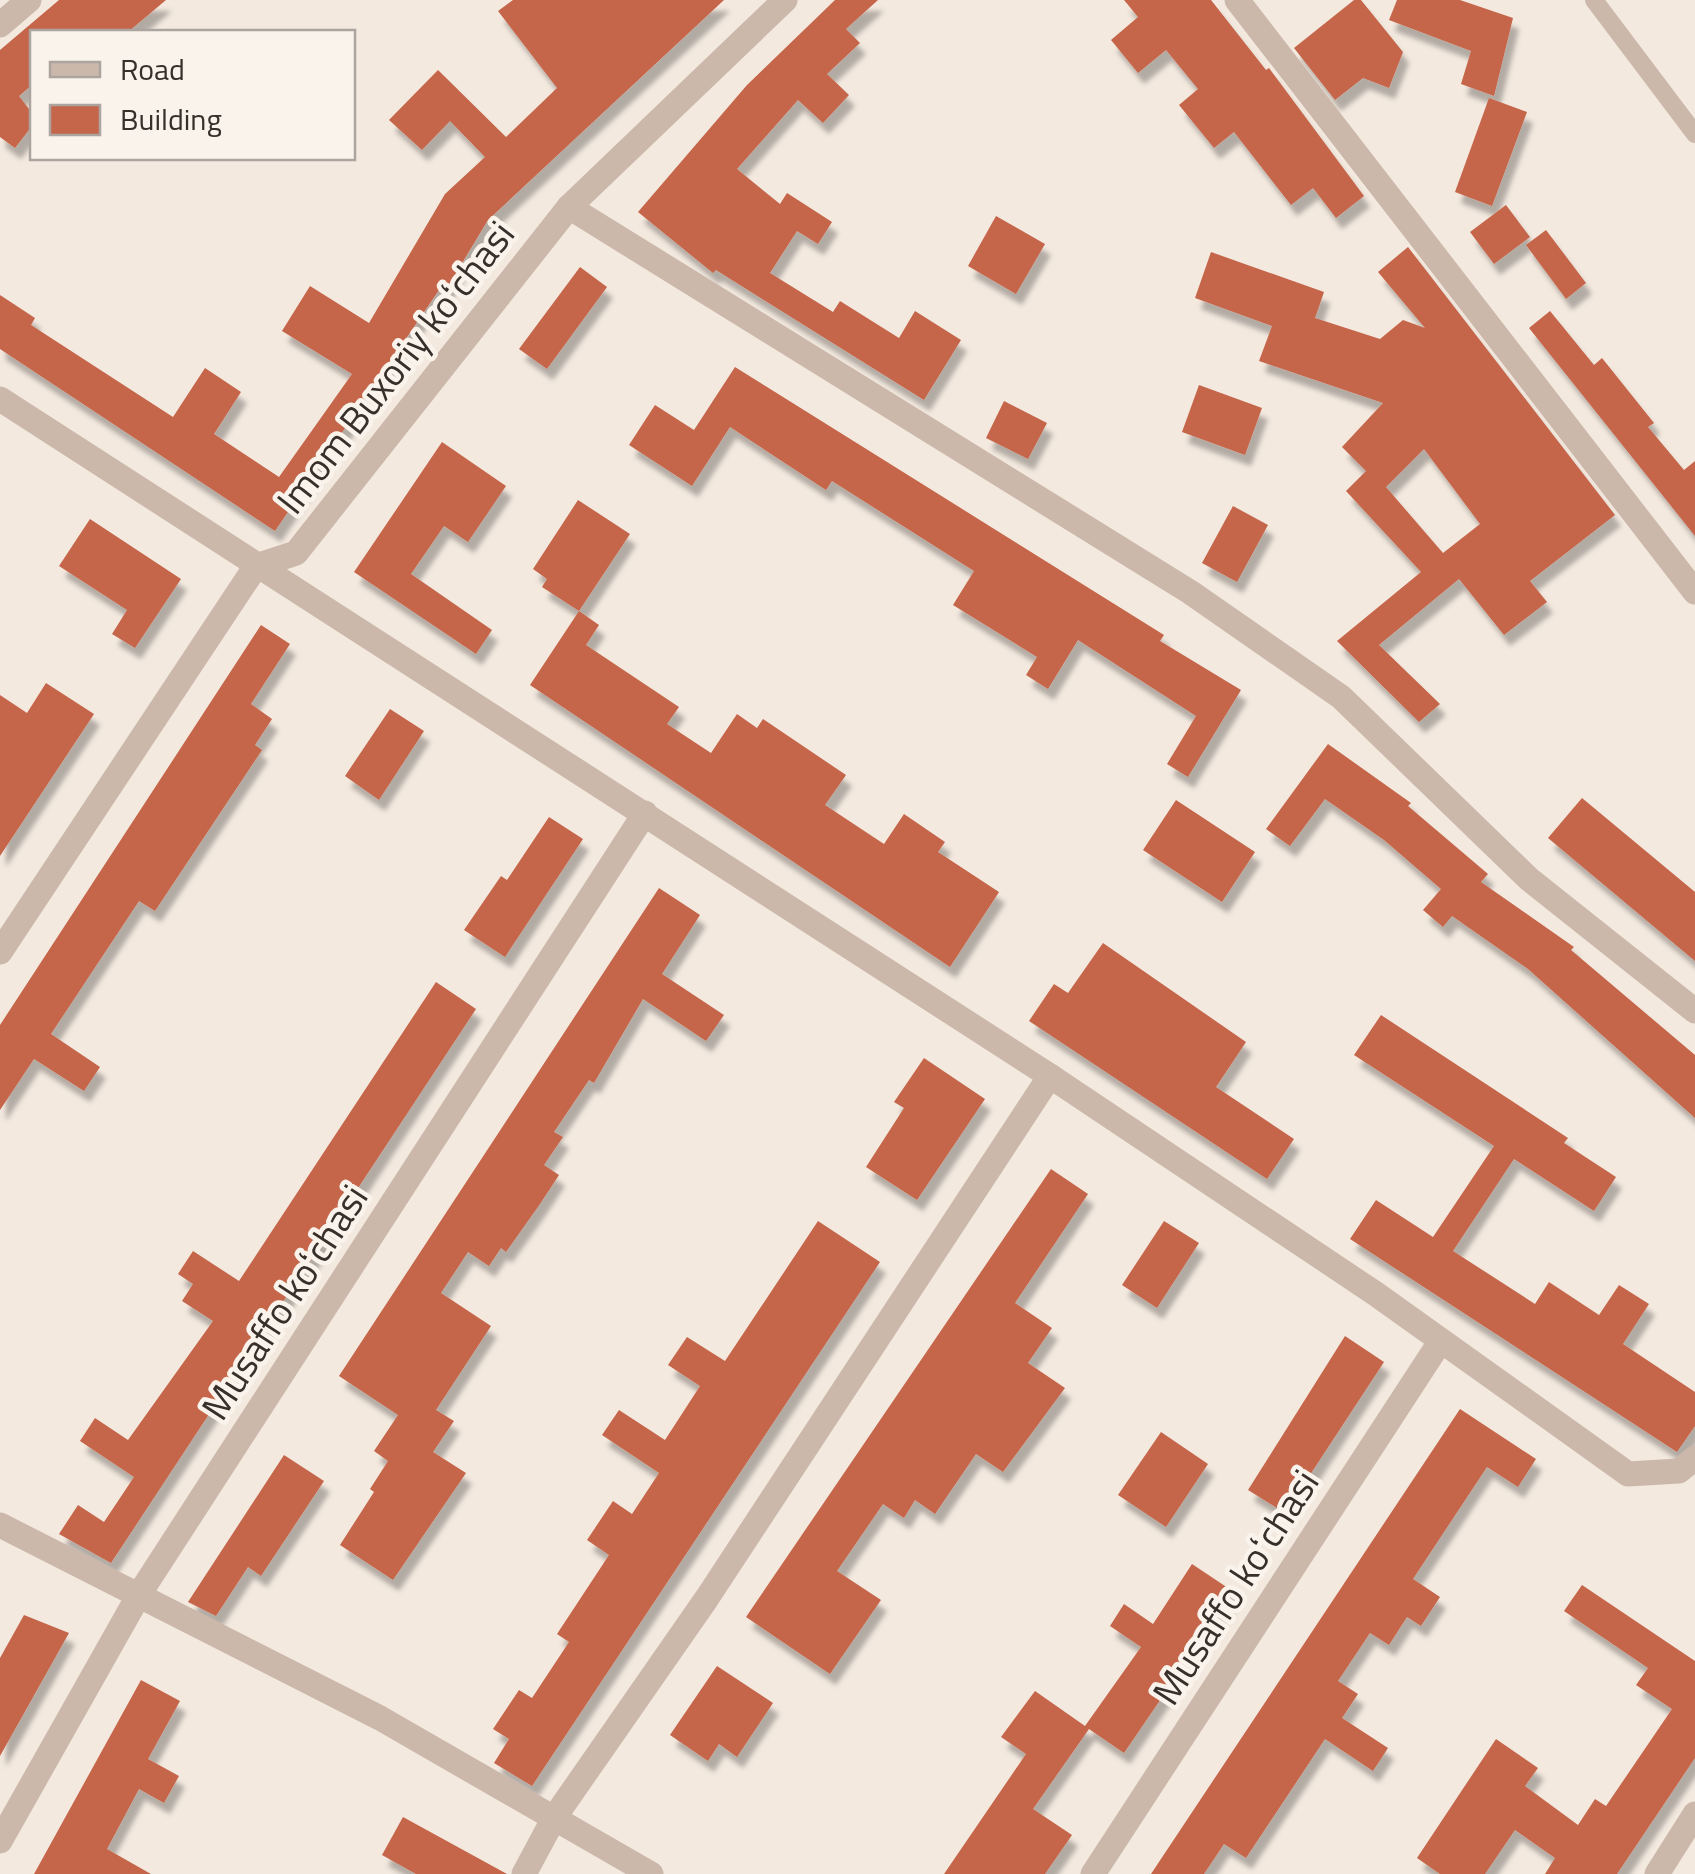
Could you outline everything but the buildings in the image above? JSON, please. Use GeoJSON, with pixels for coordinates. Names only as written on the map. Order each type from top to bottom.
{"type":"FeatureCollection","features":[{"type":"Feature","properties":{"kind":"street"},"geometry":{"type":"LineString","coordinates":[[0,25],[29,0]]}},
{"type":"Feature","properties":{"kind":"street","name":"Imom Buxoriy koʻchasi"},"geometry":{"type":"LineString","coordinates":[[256,566],[296,553],[569,207],[785,0]]}},
{"type":"Feature","properties":{"kind":"street"},"geometry":{"type":"LineString","coordinates":[[1237,0],[1695,592]]}},
{"type":"Feature","properties":{"kind":"street"},"geometry":{"type":"LineString","coordinates":[[569,207],[1190,592],[1341,697],[1529,878],[1695,1011]]}},
{"type":"Feature","properties":{"kind":"street"},"geometry":{"type":"LineString","coordinates":[[0,398],[1050,1076],[1628,1474],[1678,1471],[1695,1458]]}},
{"type":"Feature","properties":{"kind":"street"},"geometry":{"type":"LineString","coordinates":[[0,952],[256,566]]}},
{"type":"Feature","properties":{"kind":"street","name":"Musaffo koʻchasi"},"geometry":{"type":"LineString","coordinates":[[0,1840],[140,1593],[644,814]]}},
{"type":"Feature","properties":{"kind":"street"},"geometry":{"type":"LineString","coordinates":[[524,1874],[554,1818],[707,1598],[1050,1076]]}},
{"type":"Feature","properties":{"kind":"street","name":"Musaffo koʻchasi"},"geometry":{"type":"LineString","coordinates":[[1093,1874],[1440,1342]]}},
{"type":"Feature","properties":{"kind":"street"},"geometry":{"type":"LineString","coordinates":[[0,1525],[380,1718],[651,1874]]}},
{"type":"Feature","properties":{"kind":"street"},"geometry":{"type":"LineString","coordinates":[[1657,1874],[1695,1814]]}},
{"type":"Feature","properties":{"kind":"lane"},"geometry":{"type":"LineString","coordinates":[[1594,0],[1695,134]]}}]}
